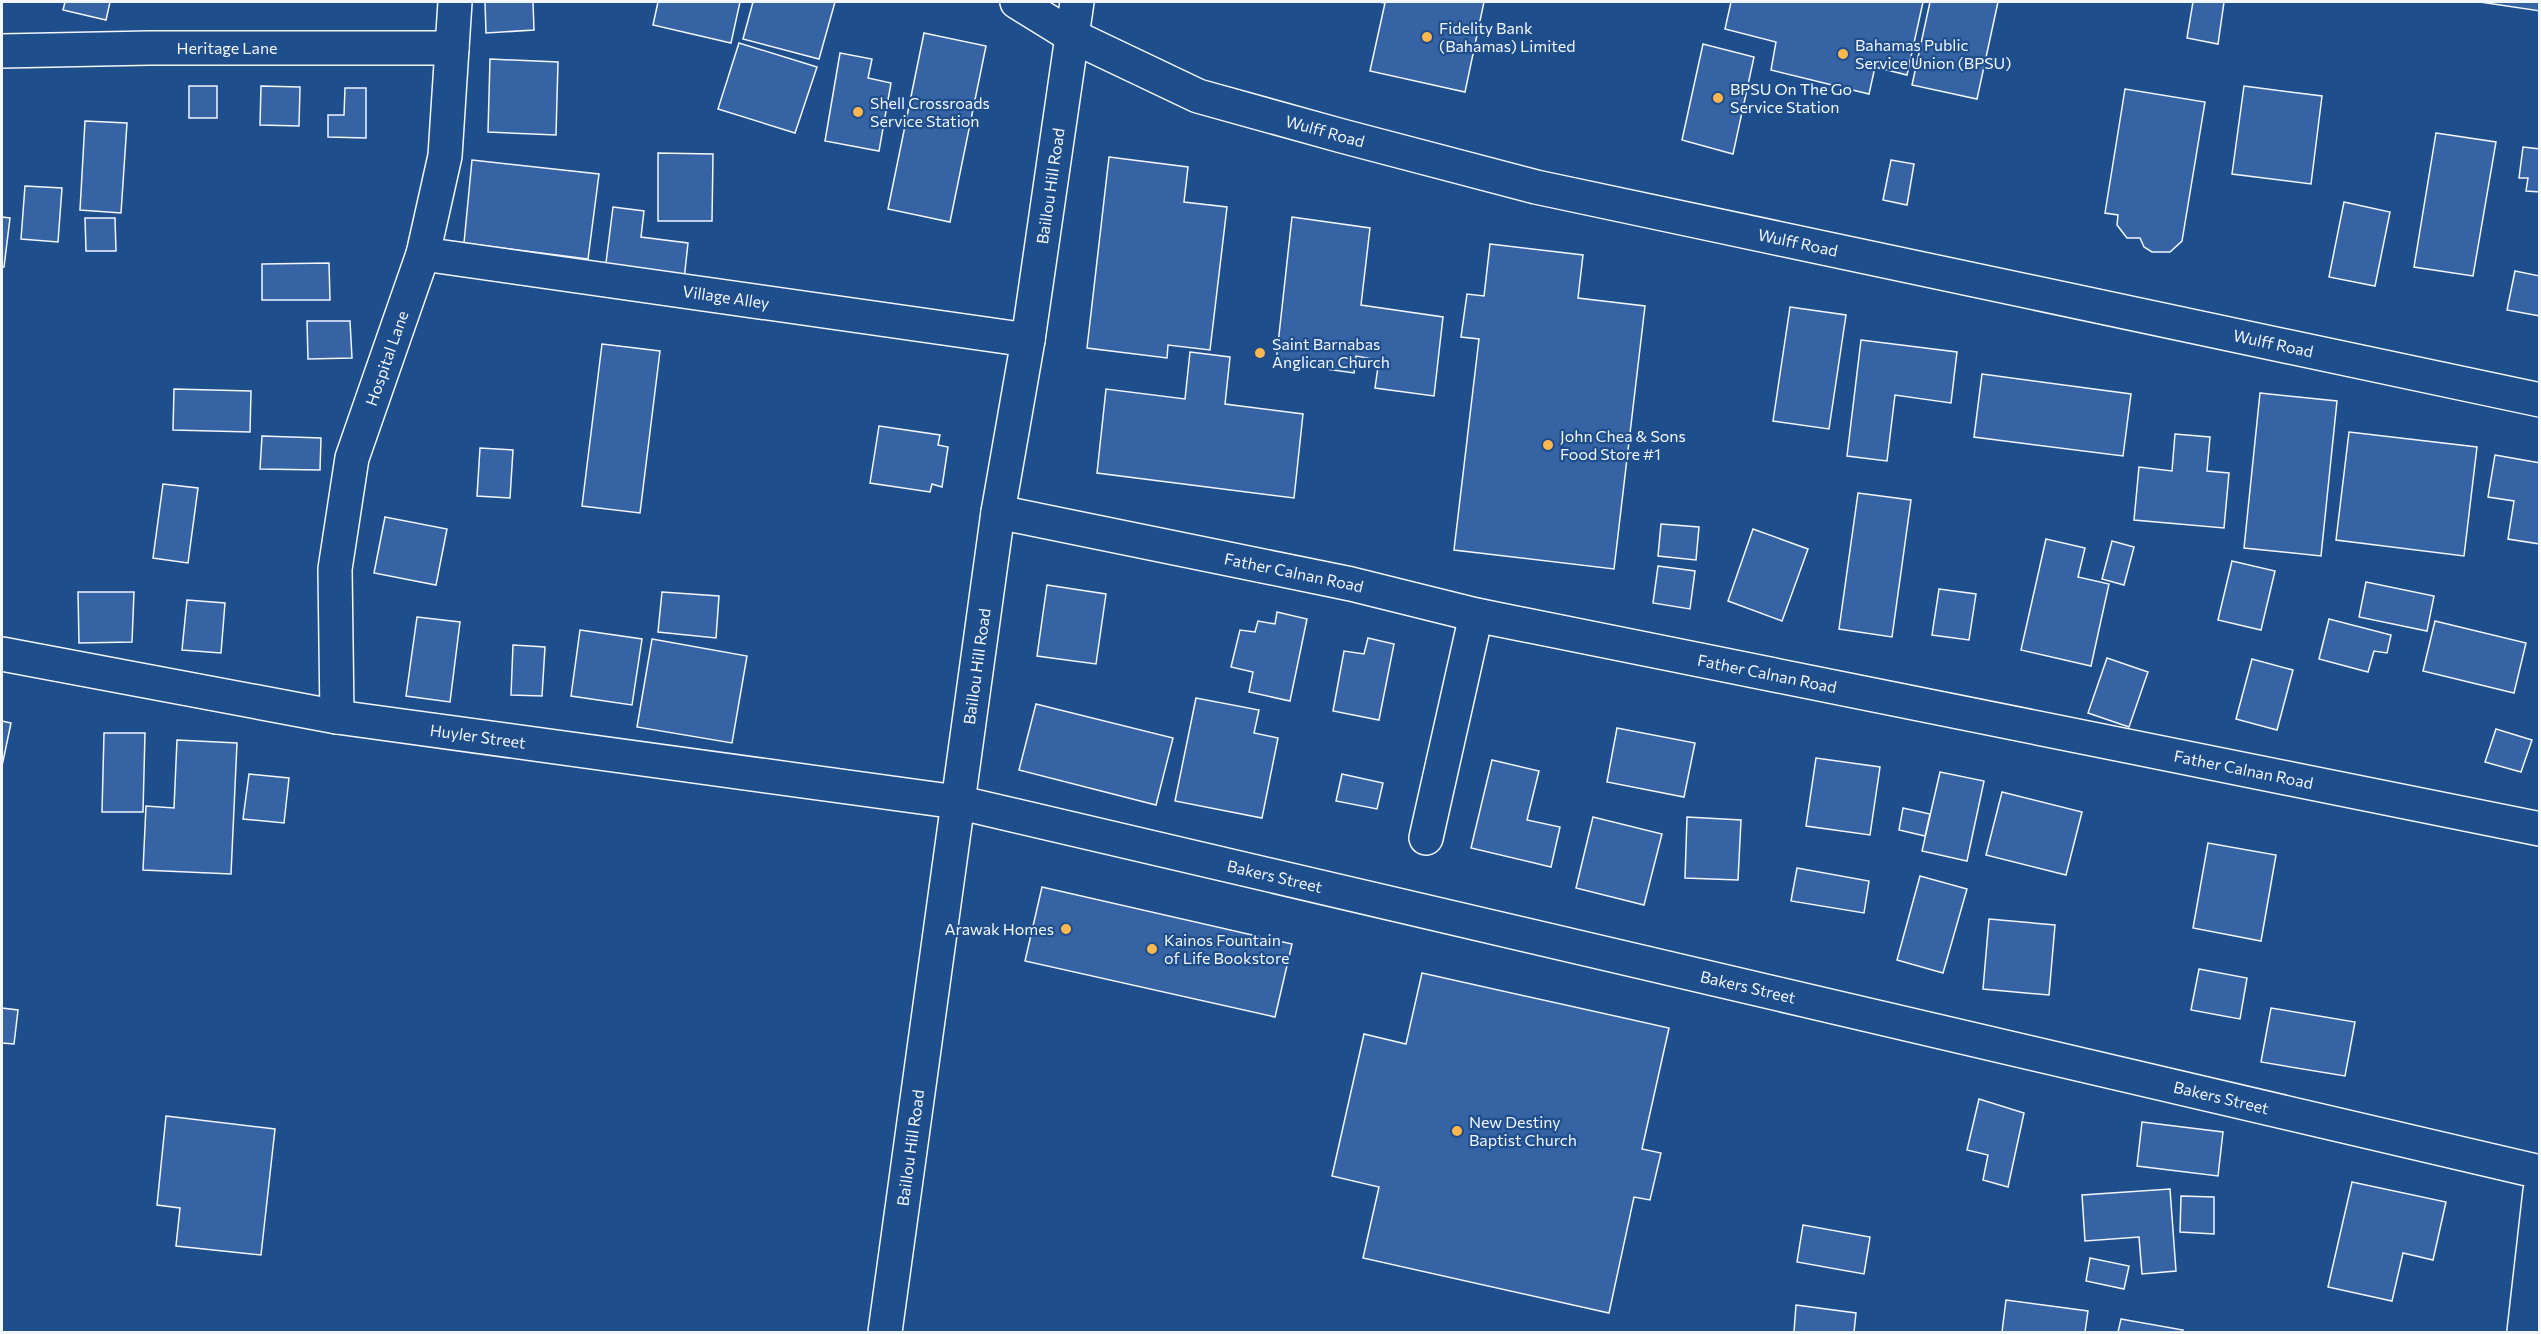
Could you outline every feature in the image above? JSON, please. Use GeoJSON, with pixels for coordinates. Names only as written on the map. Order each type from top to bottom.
{"type":"FeatureCollection","features":[{"type":"Feature","properties":{"kind":"street","name":"Hospital Lane"},"geometry":{"type":"LineString","coordinates":[[337,717],[335,569],[352,458],[423,254],[445,156],[456,2]]}},
{"type":"Feature","properties":{"kind":"street","name":"Wulff Road"},"geometry":{"type":"LineString","coordinates":[[1017,2],[1072,36],[1198,96],[1536,187],[2540,400]]}},
{"type":"Feature","properties":{"kind":"street","name":"Baillou Hill Road"},"geometry":{"type":"LineString","coordinates":[[885,1332],[998,512],[1028,340],[1077,2]]}},
{"type":"Feature","properties":{"kind":"street","name":"Heritage Lane"},"geometry":{"type":"LineString","coordinates":[[2,51],[149,48],[452,48]]}},
{"type":"Feature","properties":{"kind":"street","name":"Village Alley"},"geometry":{"type":"LineString","coordinates":[[423,254],[1028,340]]}},
{"type":"Feature","properties":{"kind":"street","name":"Father Calnan Road"},"geometry":{"type":"LineString","coordinates":[[998,512],[1351,584],[1476,615],[2540,829]]}},
{"type":"Feature","properties":{"kind":"street"},"geometry":{"type":"LineString","coordinates":[[1426,838],[1476,615]]}},
{"type":"Feature","properties":{"kind":"street","name":"Huyler Street"},"geometry":{"type":"LineString","coordinates":[[2,654],[337,717],[957,802]]}},
{"type":"Feature","properties":{"kind":"street","name":"Bakers Street"},"geometry":{"type":"LineString","coordinates":[[957,802],[2540,1172]]}},
{"type":"Feature","properties":{"kind":"street"},"geometry":{"type":"LineString","coordinates":[[2524,1332],[2540,1191]]}},
{"type":"Feature","properties":{"kind":"building"},"geometry":{"type":"Polygon","coordinates":[[[65,2],[110,2],[106,20],[63,10],[65,2]]]}},
{"type":"Feature","properties":{"kind":"building"},"geometry":{"type":"Polygon","coordinates":[[[485,2],[533,2],[534,30],[486,33],[485,2]]]}},
{"type":"Feature","properties":{"kind":"building"},"geometry":{"type":"Polygon","coordinates":[[[658,2],[740,2],[731,43],[653,25],[658,2]]]}},
{"type":"Feature","properties":{"kind":"building"},"geometry":{"type":"Polygon","coordinates":[[[753,2],[835,2],[819,59],[743,39],[753,2]]]}},
{"type":"Feature","properties":{"kind":"building","name":"Fidelity Bank (Bahamas) Limited"},"geometry":{"type":"Polygon","coordinates":[[[1379,2],[1484,2],[1465,92],[1370,71],[1385,3],[1379,2]]]}},
{"type":"Feature","properties":{"kind":"building","name":"Bahamas Public Service Union (BPSU)"},"geometry":{"type":"Polygon","coordinates":[[[1731,2],[1923,2],[1907,75],[1875,67],[1869,94],[1771,70],[1776,42],[1725,29],[1731,2]]]}},
{"type":"Feature","properties":{"kind":"building"},"geometry":{"type":"Polygon","coordinates":[[[1930,2],[1998,2],[1977,99],[1912,85],[1930,2]]]}},
{"type":"Feature","properties":{"kind":"building"},"geometry":{"type":"Polygon","coordinates":[[[2193,2],[2224,2],[2218,44],[2187,38],[2193,2]]]}},
{"type":"Feature","properties":{"kind":"building"},"geometry":{"type":"Polygon","coordinates":[[[2480,2],[2540,2],[2540,11],[2480,2]]]}},
{"type":"Feature","properties":{"kind":"building"},"geometry":{"type":"Polygon","coordinates":[[[924,33],[986,46],[950,222],[888,209],[924,33]]]}},
{"type":"Feature","properties":{"kind":"building"},"geometry":{"type":"Polygon","coordinates":[[[739,43],[817,67],[795,133],[718,109],[739,43]]]}},
{"type":"Feature","properties":{"kind":"building","name":"BPSU On The Go Service Station"},"geometry":{"type":"Polygon","coordinates":[[[1703,44],[1754,57],[1733,154],[1682,140],[1703,44]]]}},
{"type":"Feature","properties":{"kind":"building","name":"Shell Crossroads Service Station"},"geometry":{"type":"Polygon","coordinates":[[[840,53],[872,59],[868,78],[891,83],[879,151],[825,141],[840,53]]]}},
{"type":"Feature","properties":{"kind":"building"},"geometry":{"type":"Polygon","coordinates":[[[490,59],[558,62],[556,135],[488,132],[490,59]]]}},
{"type":"Feature","properties":{"kind":"building"},"geometry":{"type":"Polygon","coordinates":[[[189,86],[217,86],[217,118],[189,118],[189,86]]]}},
{"type":"Feature","properties":{"kind":"building"},"geometry":{"type":"Polygon","coordinates":[[[261,86],[300,87],[299,126],[260,125],[261,86]]]}},
{"type":"Feature","properties":{"kind":"building"},"geometry":{"type":"Polygon","coordinates":[[[2244,86],[2322,96],[2311,184],[2232,174],[2244,86]]]}},
{"type":"Feature","properties":{"kind":"building"},"geometry":{"type":"Polygon","coordinates":[[[345,88],[366,88],[366,138],[328,137],[328,115],[344,115],[345,88]]]}},
{"type":"Feature","properties":{"kind":"building"},"geometry":{"type":"Polygon","coordinates":[[[2125,89],[2205,102],[2182,241],[2170,252],[2152,252],[2144,247],[2140,238],[2127,238],[2117,225],[2118,215],[2105,213],[2125,89]]]}},
{"type":"Feature","properties":{"kind":"building"},"geometry":{"type":"Polygon","coordinates":[[[85,121],[127,123],[121,213],[80,210],[85,121]]]}},
{"type":"Feature","properties":{"kind":"building"},"geometry":{"type":"Polygon","coordinates":[[[2436,133],[2496,142],[2473,276],[2414,267],[2436,133]]]}},
{"type":"Feature","properties":{"kind":"building"},"geometry":{"type":"Polygon","coordinates":[[[2523,147],[2540,149],[2540,192],[2526,191],[2528,178],[2519,178],[2523,147]]]}},
{"type":"Feature","properties":{"kind":"building"},"geometry":{"type":"Polygon","coordinates":[[[658,153],[713,154],[712,221],[658,221],[658,153]]]}},
{"type":"Feature","properties":{"kind":"building"},"geometry":{"type":"Polygon","coordinates":[[[1109,157],[1188,167],[1184,202],[1227,207],[1210,350],[1168,345],[1167,358],[1087,348],[1109,157]]]}},
{"type":"Feature","properties":{"kind":"building"},"geometry":{"type":"Polygon","coordinates":[[[472,160],[599,174],[588,259],[464,243],[472,160]]]}},
{"type":"Feature","properties":{"kind":"building"},"geometry":{"type":"Polygon","coordinates":[[[1891,160],[1914,164],[1907,205],[1883,200],[1891,160]]]}},
{"type":"Feature","properties":{"kind":"building"},"geometry":{"type":"Polygon","coordinates":[[[25,186],[62,188],[58,242],[21,239],[25,186]]]}},
{"type":"Feature","properties":{"kind":"building"},"geometry":{"type":"Polygon","coordinates":[[[2344,202],[2390,212],[2375,286],[2329,277],[2344,202]]]}},
{"type":"Feature","properties":{"kind":"building"},"geometry":{"type":"Polygon","coordinates":[[[613,207],[644,211],[641,237],[688,243],[684,280],[605,271],[613,207]]]}},
{"type":"Feature","properties":{"kind":"building"},"geometry":{"type":"Polygon","coordinates":[[[2,217],[10,218],[4,267],[2,267],[2,217]]]}},
{"type":"Feature","properties":{"kind":"building"},"geometry":{"type":"Polygon","coordinates":[[[1292,217],[1370,228],[1361,305],[1443,317],[1434,396],[1375,388],[1379,360],[1356,356],[1354,373],[1276,362],[1292,217]]]}},
{"type":"Feature","properties":{"kind":"building"},"geometry":{"type":"Polygon","coordinates":[[[85,218],[115,218],[116,251],[86,251],[85,218]]]}},
{"type":"Feature","properties":{"kind":"building","name":"John Chea & Sons Food Store #1"},"geometry":{"type":"Polygon","coordinates":[[[1490,244],[1583,255],[1578,298],[1645,306],[1614,569],[1454,550],[1479,339],[1461,337],[1467,294],[1484,296],[1490,244]]]}},
{"type":"Feature","properties":{"kind":"building"},"geometry":{"type":"Polygon","coordinates":[[[329,263],[330,300],[262,300],[262,264],[329,263]]]}},
{"type":"Feature","properties":{"kind":"building"},"geometry":{"type":"Polygon","coordinates":[[[2515,271],[2540,276],[2540,316],[2507,310],[2515,271]]]}},
{"type":"Feature","properties":{"kind":"building"},"geometry":{"type":"Polygon","coordinates":[[[1790,307],[1846,315],[1829,429],[1773,421],[1790,307]]]}},
{"type":"Feature","properties":{"kind":"building"},"geometry":{"type":"Polygon","coordinates":[[[307,321],[350,321],[352,358],[308,359],[307,321]]]}},
{"type":"Feature","properties":{"kind":"building"},"geometry":{"type":"Polygon","coordinates":[[[1861,340],[1957,352],[1951,403],[1895,395],[1887,461],[1847,456],[1861,340]]]}},
{"type":"Feature","properties":{"kind":"building"},"geometry":{"type":"Polygon","coordinates":[[[602,344],[660,351],[640,513],[582,506],[602,344]]]}},
{"type":"Feature","properties":{"kind":"building"},"geometry":{"type":"Polygon","coordinates":[[[1190,352],[1230,357],[1225,404],[1303,414],[1294,498],[1097,473],[1106,389],[1185,399],[1190,352]]]}},
{"type":"Feature","properties":{"kind":"building"},"geometry":{"type":"Polygon","coordinates":[[[1982,374],[2131,394],[2123,456],[1974,437],[1982,374]]]}},
{"type":"Feature","properties":{"kind":"building"},"geometry":{"type":"Polygon","coordinates":[[[174,389],[251,391],[250,432],[173,430],[174,389]]]}},
{"type":"Feature","properties":{"kind":"building"},"geometry":{"type":"Polygon","coordinates":[[[2260,393],[2337,401],[2321,556],[2244,548],[2260,393]]]}},
{"type":"Feature","properties":{"kind":"building"},"geometry":{"type":"Polygon","coordinates":[[[879,426],[940,435],[938,445],[948,447],[942,487],[932,484],[930,492],[870,483],[879,426]]]}},
{"type":"Feature","properties":{"kind":"building"},"geometry":{"type":"Polygon","coordinates":[[[2349,432],[2477,447],[2464,556],[2336,540],[2349,432]]]}},
{"type":"Feature","properties":{"kind":"building"},"geometry":{"type":"Polygon","coordinates":[[[2175,434],[2210,437],[2207,471],[2229,473],[2224,528],[2134,520],[2139,467],[2172,471],[2175,434]]]}},
{"type":"Feature","properties":{"kind":"building"},"geometry":{"type":"Polygon","coordinates":[[[262,436],[321,438],[320,470],[260,469],[262,436]]]}},
{"type":"Feature","properties":{"kind":"building"},"geometry":{"type":"Polygon","coordinates":[[[480,448],[513,450],[510,498],[477,496],[480,448]]]}},
{"type":"Feature","properties":{"kind":"building"},"geometry":{"type":"Polygon","coordinates":[[[2495,455],[2540,463],[2540,544],[2508,539],[2514,501],[2488,497],[2495,455]]]}},
{"type":"Feature","properties":{"kind":"building"},"geometry":{"type":"Polygon","coordinates":[[[163,484],[198,488],[188,563],[153,558],[163,484]]]}},
{"type":"Feature","properties":{"kind":"building"},"geometry":{"type":"Polygon","coordinates":[[[1858,493],[1911,500],[1892,637],[1839,629],[1858,493]]]}},
{"type":"Feature","properties":{"kind":"building"},"geometry":{"type":"Polygon","coordinates":[[[385,517],[447,529],[436,585],[374,573],[385,517]]]}},
{"type":"Feature","properties":{"kind":"building"},"geometry":{"type":"Polygon","coordinates":[[[1661,524],[1699,527],[1696,560],[1658,556],[1661,524]]]}},
{"type":"Feature","properties":{"kind":"building"},"geometry":{"type":"Polygon","coordinates":[[[1753,529],[1808,549],[1782,621],[1728,601],[1753,529]]]}},
{"type":"Feature","properties":{"kind":"building"},"geometry":{"type":"Polygon","coordinates":[[[2046,539],[2085,548],[2078,577],[2109,584],[2091,666],[2021,650],[2046,539]]]}},
{"type":"Feature","properties":{"kind":"building"},"geometry":{"type":"Polygon","coordinates":[[[2112,541],[2134,547],[2124,585],[2102,579],[2112,541]]]}},
{"type":"Feature","properties":{"kind":"building"},"geometry":{"type":"Polygon","coordinates":[[[2232,561],[2275,571],[2261,630],[2218,620],[2232,561]]]}},
{"type":"Feature","properties":{"kind":"building"},"geometry":{"type":"Polygon","coordinates":[[[1658,566],[1695,571],[1690,609],[1653,603],[1658,566]]]}},
{"type":"Feature","properties":{"kind":"building"},"geometry":{"type":"Polygon","coordinates":[[[2366,582],[2434,596],[2427,631],[2359,617],[2366,582]]]}},
{"type":"Feature","properties":{"kind":"building"},"geometry":{"type":"Polygon","coordinates":[[[1047,585],[1106,594],[1096,664],[1037,656],[1047,585]]]}},
{"type":"Feature","properties":{"kind":"building"},"geometry":{"type":"Polygon","coordinates":[[[1939,589],[1976,594],[1969,640],[1932,635],[1939,589]]]}},
{"type":"Feature","properties":{"kind":"building"},"geometry":{"type":"Polygon","coordinates":[[[78,592],[134,592],[132,642],[79,643],[78,592]]]}},
{"type":"Feature","properties":{"kind":"building"},"geometry":{"type":"Polygon","coordinates":[[[662,592],[719,596],[716,638],[658,632],[662,592]]]}},
{"type":"Feature","properties":{"kind":"building"},"geometry":{"type":"Polygon","coordinates":[[[187,600],[225,603],[221,653],[182,650],[187,600]]]}},
{"type":"Feature","properties":{"kind":"building"},"geometry":{"type":"Polygon","coordinates":[[[1277,612],[1307,619],[1290,701],[1249,692],[1253,672],[1231,667],[1240,630],[1255,632],[1258,621],[1275,624],[1277,612]]]}},
{"type":"Feature","properties":{"kind":"building"},"geometry":{"type":"Polygon","coordinates":[[[417,617],[460,622],[450,702],[406,696],[417,617]]]}},
{"type":"Feature","properties":{"kind":"building"},"geometry":{"type":"Polygon","coordinates":[[[2329,619],[2391,635],[2387,653],[2374,651],[2368,672],[2319,659],[2329,619]]]}},
{"type":"Feature","properties":{"kind":"building"},"geometry":{"type":"Polygon","coordinates":[[[2435,621],[2526,643],[2514,693],[2423,671],[2435,621]]]}},
{"type":"Feature","properties":{"kind":"building"},"geometry":{"type":"Polygon","coordinates":[[[580,630],[642,639],[632,705],[571,696],[580,630]]]}},
{"type":"Feature","properties":{"kind":"building"},"geometry":{"type":"Polygon","coordinates":[[[1368,638],[1394,644],[1379,720],[1333,711],[1344,651],[1364,654],[1368,638]]]}},
{"type":"Feature","properties":{"kind":"building"},"geometry":{"type":"Polygon","coordinates":[[[652,639],[747,656],[732,743],[637,727],[652,639]]]}},
{"type":"Feature","properties":{"kind":"building"},"geometry":{"type":"Polygon","coordinates":[[[513,645],[545,647],[542,696],[511,695],[513,645]]]}},
{"type":"Feature","properties":{"kind":"building"},"geometry":{"type":"Polygon","coordinates":[[[2107,658],[2148,672],[2129,727],[2088,713],[2107,658]]]}},
{"type":"Feature","properties":{"kind":"building"},"geometry":{"type":"Polygon","coordinates":[[[2252,659],[2293,670],[2277,730],[2236,719],[2252,659]]]}},
{"type":"Feature","properties":{"kind":"building"},"geometry":{"type":"Polygon","coordinates":[[[1196,698],[1259,710],[1254,733],[1278,738],[1262,818],[1175,801],[1196,698]]]}},
{"type":"Feature","properties":{"kind":"building"},"geometry":{"type":"Polygon","coordinates":[[[1036,704],[1173,738],[1156,805],[1019,770],[1036,704]]]}},
{"type":"Feature","properties":{"kind":"building"},"geometry":{"type":"Polygon","coordinates":[[[2,721],[11,723],[2,766],[2,721]]]}},
{"type":"Feature","properties":{"kind":"building"},"geometry":{"type":"Polygon","coordinates":[[[1617,728],[1695,743],[1684,797],[1607,782],[1617,728]]]}},
{"type":"Feature","properties":{"kind":"building"},"geometry":{"type":"Polygon","coordinates":[[[2496,729],[2532,740],[2521,772],[2485,762],[2496,729]]]}},
{"type":"Feature","properties":{"kind":"building"},"geometry":{"type":"Polygon","coordinates":[[[104,733],[145,733],[143,812],[102,812],[104,733]]]}},
{"type":"Feature","properties":{"kind":"building"},"geometry":{"type":"Polygon","coordinates":[[[177,740],[237,743],[231,874],[143,870],[146,806],[174,808],[177,740]]]}},
{"type":"Feature","properties":{"kind":"building"},"geometry":{"type":"Polygon","coordinates":[[[1816,758],[1880,767],[1870,835],[1806,826],[1816,758]]]}},
{"type":"Feature","properties":{"kind":"building"},"geometry":{"type":"Polygon","coordinates":[[[1492,760],[1539,771],[1527,820],[1560,827],[1551,867],[1471,848],[1492,760]]]}},
{"type":"Feature","properties":{"kind":"building"},"geometry":{"type":"Polygon","coordinates":[[[1940,772],[1984,781],[1967,861],[1922,851],[1940,772]]]}},
{"type":"Feature","properties":{"kind":"building"},"geometry":{"type":"Polygon","coordinates":[[[249,774],[289,778],[284,823],[243,819],[249,774]]]}},
{"type":"Feature","properties":{"kind":"building"},"geometry":{"type":"Polygon","coordinates":[[[1342,774],[1383,783],[1377,809],[1336,801],[1342,774]]]}},
{"type":"Feature","properties":{"kind":"building"},"geometry":{"type":"Polygon","coordinates":[[[2002,792],[2082,812],[2066,875],[1986,855],[2002,792]]]}},
{"type":"Feature","properties":{"kind":"building"},"geometry":{"type":"Polygon","coordinates":[[[1903,808],[1930,814],[1925,836],[1899,830],[1903,808]]]}},
{"type":"Feature","properties":{"kind":"building"},"geometry":{"type":"Polygon","coordinates":[[[1593,817],[1662,834],[1644,905],[1576,888],[1593,817]]]}},
{"type":"Feature","properties":{"kind":"building"},"geometry":{"type":"Polygon","coordinates":[[[1687,817],[1741,820],[1738,880],[1685,878],[1687,817]]]}},
{"type":"Feature","properties":{"kind":"building"},"geometry":{"type":"Polygon","coordinates":[[[2208,843],[2276,855],[2261,941],[2193,928],[2208,843]]]}},
{"type":"Feature","properties":{"kind":"building"},"geometry":{"type":"Polygon","coordinates":[[[1797,868],[1869,881],[1864,913],[1791,901],[1797,868]]]}},
{"type":"Feature","properties":{"kind":"building"},"geometry":{"type":"Polygon","coordinates":[[[1920,876],[1967,889],[1943,973],[1897,960],[1920,876]]]}},
{"type":"Feature","properties":{"kind":"building"},"geometry":{"type":"Polygon","coordinates":[[[1042,887],[1292,944],[1275,1017],[1025,961],[1042,887]]]}},
{"type":"Feature","properties":{"kind":"building"},"geometry":{"type":"Polygon","coordinates":[[[1989,919],[2055,925],[2049,995],[1983,989],[1989,919]]]}},
{"type":"Feature","properties":{"kind":"building"},"geometry":{"type":"Polygon","coordinates":[[[2199,969],[2247,978],[2240,1019],[2191,1010],[2199,969]]]}},
{"type":"Feature","properties":{"kind":"building"},"geometry":{"type":"Polygon","coordinates":[[[1422,973],[1669,1028],[1642,1149],[1661,1153],[1650,1200],[1634,1197],[1609,1313],[1363,1258],[1379,1187],[1332,1176],[1364,1034],[1406,1044],[1422,973]]]}},
{"type":"Feature","properties":{"kind":"building"},"geometry":{"type":"Polygon","coordinates":[[[2,1008],[18,1010],[14,1044],[2,1043],[2,1008]]]}},
{"type":"Feature","properties":{"kind":"building"},"geometry":{"type":"Polygon","coordinates":[[[2271,1008],[2355,1022],[2345,1076],[2261,1062],[2271,1008]]]}},
{"type":"Feature","properties":{"kind":"building"},"geometry":{"type":"Polygon","coordinates":[[[1979,1099],[2024,1113],[2008,1187],[1983,1180],[1988,1155],[1967,1150],[1979,1099]]]}},
{"type":"Feature","properties":{"kind":"building"},"geometry":{"type":"Polygon","coordinates":[[[166,1116],[275,1129],[261,1255],[176,1246],[180,1208],[157,1205],[166,1116]]]}},
{"type":"Feature","properties":{"kind":"building"},"geometry":{"type":"Polygon","coordinates":[[[2142,1122],[2223,1132],[2218,1176],[2137,1166],[2142,1122]]]}},
{"type":"Feature","properties":{"kind":"building"},"geometry":{"type":"Polygon","coordinates":[[[2352,1182],[2446,1202],[2433,1260],[2403,1253],[2392,1301],[2328,1287],[2352,1182]]]}},
{"type":"Feature","properties":{"kind":"building"},"geometry":{"type":"Polygon","coordinates":[[[2170,1189],[2176,1271],[2142,1274],[2139,1237],[2085,1241],[2082,1195],[2170,1189]]]}},
{"type":"Feature","properties":{"kind":"building"},"geometry":{"type":"Polygon","coordinates":[[[2181,1196],[2214,1197],[2214,1234],[2180,1232],[2181,1196]]]}},
{"type":"Feature","properties":{"kind":"building"},"geometry":{"type":"Polygon","coordinates":[[[1803,1225],[1870,1237],[1864,1274],[1797,1262],[1803,1225]]]}},
{"type":"Feature","properties":{"kind":"building"},"geometry":{"type":"Polygon","coordinates":[[[2090,1258],[2129,1266],[2124,1289],[2086,1281],[2090,1258]]]}},
{"type":"Feature","properties":{"kind":"building"},"geometry":{"type":"Polygon","coordinates":[[[2006,1300],[2088,1311],[2085,1332],[2002,1332],[2006,1300]]]}},
{"type":"Feature","properties":{"kind":"building"},"geometry":{"type":"Polygon","coordinates":[[[1796,1305],[1856,1313],[1854,1332],[1794,1332],[1796,1305]]]}},
{"type":"Feature","properties":{"kind":"building"},"geometry":{"type":"Polygon","coordinates":[[[2121,1319],[2183,1330],[2182,1332],[2118,1332],[2121,1319]]]}},
{"type":"Feature","properties":{"kind":"place","name":"Fidelity Bank (Bahamas) Limited"},"geometry":{"type":"Point","coordinates":[1427,37]}},
{"type":"Feature","properties":{"kind":"place","name":"Bahamas Public Service Union (BPSU)"},"geometry":{"type":"Point","coordinates":[1843,54]}},
{"type":"Feature","properties":{"kind":"place","name":"BPSU On The Go Service Station"},"geometry":{"type":"Point","coordinates":[1718,98]}},
{"type":"Feature","properties":{"kind":"place","name":"Shell Crossroads Service Station"},"geometry":{"type":"Point","coordinates":[858,112]}},
{"type":"Feature","properties":{"kind":"place","name":"Saint Barnabas Anglican Church"},"geometry":{"type":"Point","coordinates":[1260,353]}},
{"type":"Feature","properties":{"kind":"place","name":"John Chea & Sons Food Store #1"},"geometry":{"type":"Point","coordinates":[1548,445]}},
{"type":"Feature","properties":{"kind":"place","name":"Arawak Homes"},"geometry":{"type":"Point","coordinates":[1066,929]}},
{"type":"Feature","properties":{"kind":"place","name":"Kainos Fountain of Life Bookstore"},"geometry":{"type":"Point","coordinates":[1152,949]}},
{"type":"Feature","properties":{"kind":"place","name":"New Destiny Baptist Church"},"geometry":{"type":"Point","coordinates":[1457,1131]}}]}
